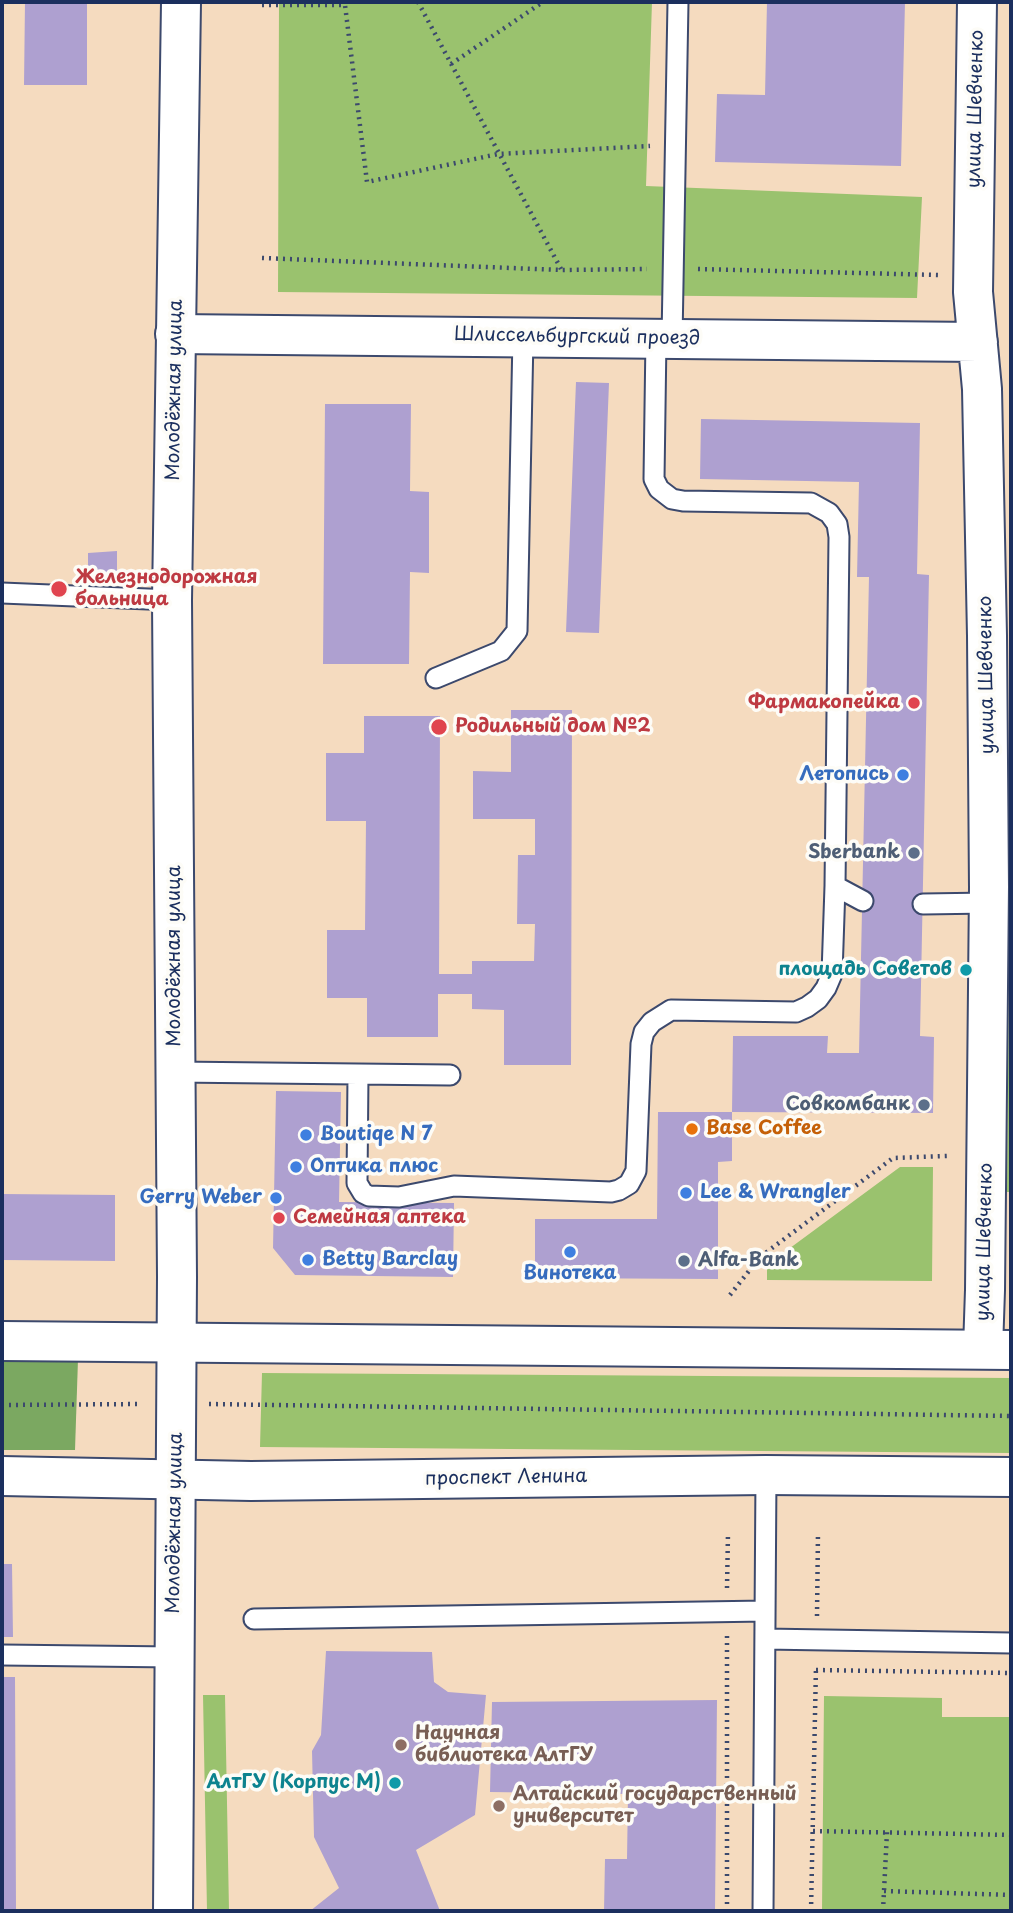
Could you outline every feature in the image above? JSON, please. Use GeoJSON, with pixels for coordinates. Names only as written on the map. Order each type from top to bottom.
{"type":"FeatureCollection","features":[{"type":"Feature","properties":{"kind":"street","name":"Молодёжная улица"},"geometry":{"type":"LineString","coordinates":[[173,1911],[176,1072],[172,600],[181,2]]}},
{"type":"Feature","properties":{"kind":"street","name":"улица Шевченко"},"geometry":{"type":"LineString","coordinates":[[977,2],[973,292],[982,389],[989,903],[985,1290],[997,1350]]}},
{"type":"Feature","properties":{"kind":"street","name":"Шлиссельбургский проезд"},"geometry":{"type":"LineString","coordinates":[[175,334],[978,342]]}},
{"type":"Feature","properties":{"kind":"street"},"geometry":{"type":"LineString","coordinates":[[2,1341],[997,1350]]}},
{"type":"Feature","properties":{"kind":"street","name":"проспект Ленина"},"geometry":{"type":"LineString","coordinates":[[2,1476],[265,1481],[766,1475],[1011,1478]]}},
{"type":"Feature","properties":{"kind":"lane"},"geometry":{"type":"LineString","coordinates":[[358,1074],[357,1183],[363,1193],[369,1196],[399,1197],[454,1186],[611,1192],[629,1184],[636,1171],[641,1044],[644,1032],[652,1022],[671,1010],[796,1012],[818,999],[827,988],[832,974],[839,537],[837,524],[830,513],[811,503],[672,499],[659,489],[654,479],[664,338],[673,268],[678,2]]}},
{"type":"Feature","properties":{"kind":"lane"},"geometry":{"type":"LineString","coordinates":[[436,678],[501,651],[517,631],[523,337]]}},
{"type":"Feature","properties":{"kind":"lane"},"geometry":{"type":"LineString","coordinates":[[2,593],[172,600]]}},
{"type":"Feature","properties":{"kind":"lane"},"geometry":{"type":"LineString","coordinates":[[835,887],[863,901]]}},
{"type":"Feature","properties":{"kind":"lane"},"geometry":{"type":"LineString","coordinates":[[923,904],[989,903]]}},
{"type":"Feature","properties":{"kind":"lane"},"geometry":{"type":"LineString","coordinates":[[176,1072],[450,1075]]}},
{"type":"Feature","properties":{"kind":"lane"},"geometry":{"type":"LineString","coordinates":[[763,1911],[766,1475]]}},
{"type":"Feature","properties":{"kind":"lane"},"geometry":{"type":"LineString","coordinates":[[254,1619],[765,1611]]}},
{"type":"Feature","properties":{"kind":"lane"},"geometry":{"type":"LineString","coordinates":[[765,1639],[1011,1643]]}},
{"type":"Feature","properties":{"kind":"lane"},"geometry":{"type":"LineString","coordinates":[[2,1655],[174,1657]]}},
{"type":"Feature","properties":{"kind":"path"},"geometry":{"type":"LineString","coordinates":[[418,2],[561,270]]}},
{"type":"Feature","properties":{"kind":"path"},"geometry":{"type":"LineString","coordinates":[[451,64],[543,2]]}},
{"type":"Feature","properties":{"kind":"path"},"geometry":{"type":"LineString","coordinates":[[262,5],[345,5],[367,182],[498,154],[652,146],[675,148]]}},
{"type":"Feature","properties":{"kind":"path"},"geometry":{"type":"LineString","coordinates":[[262,258],[561,270],[673,268],[946,276]]}},
{"type":"Feature","properties":{"kind":"path"},"geometry":{"type":"LineString","coordinates":[[730,1295],[760,1257],[893,1158],[947,1156]]}},
{"type":"Feature","properties":{"kind":"path"},"geometry":{"type":"LineString","coordinates":[[2,1405],[176,1404],[1011,1416]]}},
{"type":"Feature","properties":{"kind":"path"},"geometry":{"type":"LineString","coordinates":[[810,1911],[818,1532]]}},
{"type":"Feature","properties":{"kind":"path"},"geometry":{"type":"LineString","coordinates":[[727,1911],[728,1533]]}},
{"type":"Feature","properties":{"kind":"path"},"geometry":{"type":"LineString","coordinates":[[816,1670],[1011,1673]]}},
{"type":"Feature","properties":{"kind":"path"},"geometry":{"type":"LineString","coordinates":[[812,1831],[1011,1835]]}},
{"type":"Feature","properties":{"kind":"path"},"geometry":{"type":"LineString","coordinates":[[883,1911],[887,1832]]}},
{"type":"Feature","properties":{"kind":"path"},"geometry":{"type":"LineString","coordinates":[[884,1891],[1011,1895]]}},
{"type":"Feature","properties":{"kind":"green space"},"geometry":{"type":"Polygon","coordinates":[[[279,2],[652,2],[646,186],[922,197],[917,298],[278,292],[279,2]]]}},
{"type":"Feature","properties":{"kind":"green space"},"geometry":{"type":"Polygon","coordinates":[[[1011,737],[1011,1192],[1007,1192],[1011,737]]]}},
{"type":"Feature","properties":{"kind":"green space"},"geometry":{"type":"Polygon","coordinates":[[[900,1167],[933,1167],[932,1281],[767,1280],[767,1265],[900,1167]]]}},
{"type":"Feature","properties":{"kind":"green space"},"geometry":{"type":"Polygon","coordinates":[[[78,1359],[75,1450],[2,1450],[2,1360],[78,1359]]]}},
{"type":"Feature","properties":{"kind":"green space"},"geometry":{"type":"Polygon","coordinates":[[[262,1373],[1011,1378],[1011,1453],[260,1447],[262,1373]]]}},
{"type":"Feature","properties":{"kind":"green space"},"geometry":{"type":"Polygon","coordinates":[[[203,1695],[225,1695],[229,1911],[207,1911],[203,1695]]]}},
{"type":"Feature","properties":{"kind":"green space"},"geometry":{"type":"Polygon","coordinates":[[[824,1696],[942,1698],[942,1717],[1011,1717],[1011,1911],[822,1911],[824,1696]]]}},
{"type":"Feature","properties":{"kind":"building"},"geometry":{"type":"Polygon","coordinates":[[[25,2],[87,2],[87,85],[24,85],[25,2]]]}},
{"type":"Feature","properties":{"kind":"building"},"geometry":{"type":"Polygon","coordinates":[[[767,2],[905,2],[901,166],[715,162],[717,94],[765,95],[767,2]]]}},
{"type":"Feature","properties":{"kind":"building"},"geometry":{"type":"Polygon","coordinates":[[[576,382],[609,383],[599,633],[566,632],[576,382]]]}},
{"type":"Feature","properties":{"kind":"building"},"geometry":{"type":"Polygon","coordinates":[[[325,404],[411,404],[410,491],[429,492],[429,573],[410,572],[409,664],[323,664],[325,404]]]}},
{"type":"Feature","properties":{"kind":"building"},"geometry":{"type":"Polygon","coordinates":[[[701,419],[920,423],[917,574],[929,575],[920,1036],[934,1037],[933,1113],[732,1112],[733,1036],[828,1036],[827,1053],[859,1053],[869,577],[857,577],[859,482],[700,479],[701,419]]]}},
{"type":"Feature","properties":{"kind":"building"},"geometry":{"type":"Polygon","coordinates":[[[117,551],[117,578],[88,578],[88,553],[117,551]]]}},
{"type":"Feature","properties":{"kind":"building"},"geometry":{"type":"Polygon","coordinates":[[[511,710],[572,710],[571,1065],[504,1065],[504,1010],[472,1009],[472,994],[438,994],[438,1037],[367,1037],[367,998],[327,998],[327,930],[365,930],[366,821],[326,821],[326,753],[364,753],[364,716],[440,716],[439,974],[472,974],[472,961],[534,961],[535,924],[517,924],[518,855],[535,855],[535,819],[473,819],[473,771],[511,772],[511,710]]]}},
{"type":"Feature","properties":{"kind":"building"},"geometry":{"type":"Polygon","coordinates":[[[276,1091],[341,1092],[339,1202],[454,1203],[453,1277],[295,1275],[273,1248],[276,1091]]]}},
{"type":"Feature","properties":{"kind":"building"},"geometry":{"type":"Polygon","coordinates":[[[658,1112],[732,1112],[732,1161],[718,1162],[718,1279],[535,1278],[535,1219],[657,1219],[658,1112]]]}},
{"type":"Feature","properties":{"kind":"building"},"geometry":{"type":"Polygon","coordinates":[[[2,1194],[115,1195],[115,1261],[2,1260],[2,1194]]]}},
{"type":"Feature","properties":{"kind":"building"},"geometry":{"type":"Polygon","coordinates":[[[2,1564],[12,1564],[13,1637],[2,1637],[2,1564]]]}},
{"type":"Feature","properties":{"kind":"building","name":"АлтГУ (Корпус М)"},"geometry":{"type":"Polygon","coordinates":[[[326,1651],[432,1652],[434,1682],[448,1692],[486,1695],[475,1815],[416,1850],[440,1911],[310,1911],[339,1888],[314,1837],[312,1751],[321,1735],[326,1651]]]}},
{"type":"Feature","properties":{"kind":"building"},"geometry":{"type":"Polygon","coordinates":[[[2,1677],[15,1677],[16,1911],[2,1911],[2,1677]]]}},
{"type":"Feature","properties":{"kind":"building"},"geometry":{"type":"Polygon","coordinates":[[[717,1700],[715,1911],[604,1911],[605,1859],[627,1859],[628,1794],[490,1792],[492,1702],[717,1700]]]}},
{"type":"Feature","properties":{"kind":"place","name":"Железнодорожная больница"},"geometry":{"type":"Point","coordinates":[59,589]}},
{"type":"Feature","properties":{"kind":"place","name":"Фармакопейка"},"geometry":{"type":"Point","coordinates":[914,703]}},
{"type":"Feature","properties":{"kind":"place","name":"Родильный дом №2"},"geometry":{"type":"Point","coordinates":[439,727]}},
{"type":"Feature","properties":{"kind":"place","name":"Летопись"},"geometry":{"type":"Point","coordinates":[903,775]}},
{"type":"Feature","properties":{"kind":"place","name":"Sberbank"},"geometry":{"type":"Point","coordinates":[914,853]}},
{"type":"Feature","properties":{"kind":"place","name":"площадь Советов"},"geometry":{"type":"Point","coordinates":[966,970]}},
{"type":"Feature","properties":{"kind":"place","name":"Совкомбанк"},"geometry":{"type":"Point","coordinates":[924,1105]}},
{"type":"Feature","properties":{"kind":"place","name":"Base Coffee"},"geometry":{"type":"Point","coordinates":[692,1129]}},
{"type":"Feature","properties":{"kind":"place","name":"Boutiqe N 7"},"geometry":{"type":"Point","coordinates":[306,1135]}},
{"type":"Feature","properties":{"kind":"place","name":"Оптика плюс"},"geometry":{"type":"Point","coordinates":[296,1167]}},
{"type":"Feature","properties":{"kind":"place","name":"Lee & Wrangler"},"geometry":{"type":"Point","coordinates":[686,1193]}},
{"type":"Feature","properties":{"kind":"place","name":"Gerry Weber"},"geometry":{"type":"Point","coordinates":[276,1198]}},
{"type":"Feature","properties":{"kind":"place","name":"Семейная аптека"},"geometry":{"type":"Point","coordinates":[279,1218]}},
{"type":"Feature","properties":{"kind":"place","name":"Винотека"},"geometry":{"type":"Point","coordinates":[570,1252]}},
{"type":"Feature","properties":{"kind":"place","name":"Betty Barclay"},"geometry":{"type":"Point","coordinates":[308,1260]}},
{"type":"Feature","properties":{"kind":"place","name":"Alfa-Bank"},"geometry":{"type":"Point","coordinates":[684,1261]}},
{"type":"Feature","properties":{"kind":"place","name":"Научная библиотека АлтГУ"},"geometry":{"type":"Point","coordinates":[401,1745]}},
{"type":"Feature","properties":{"kind":"place","name":"АлтГУ (Корпус М)"},"geometry":{"type":"Point","coordinates":[395,1783]}},
{"type":"Feature","properties":{"kind":"place","name":"Алтайский государственный университет"},"geometry":{"type":"Point","coordinates":[499,1806]}}]}
